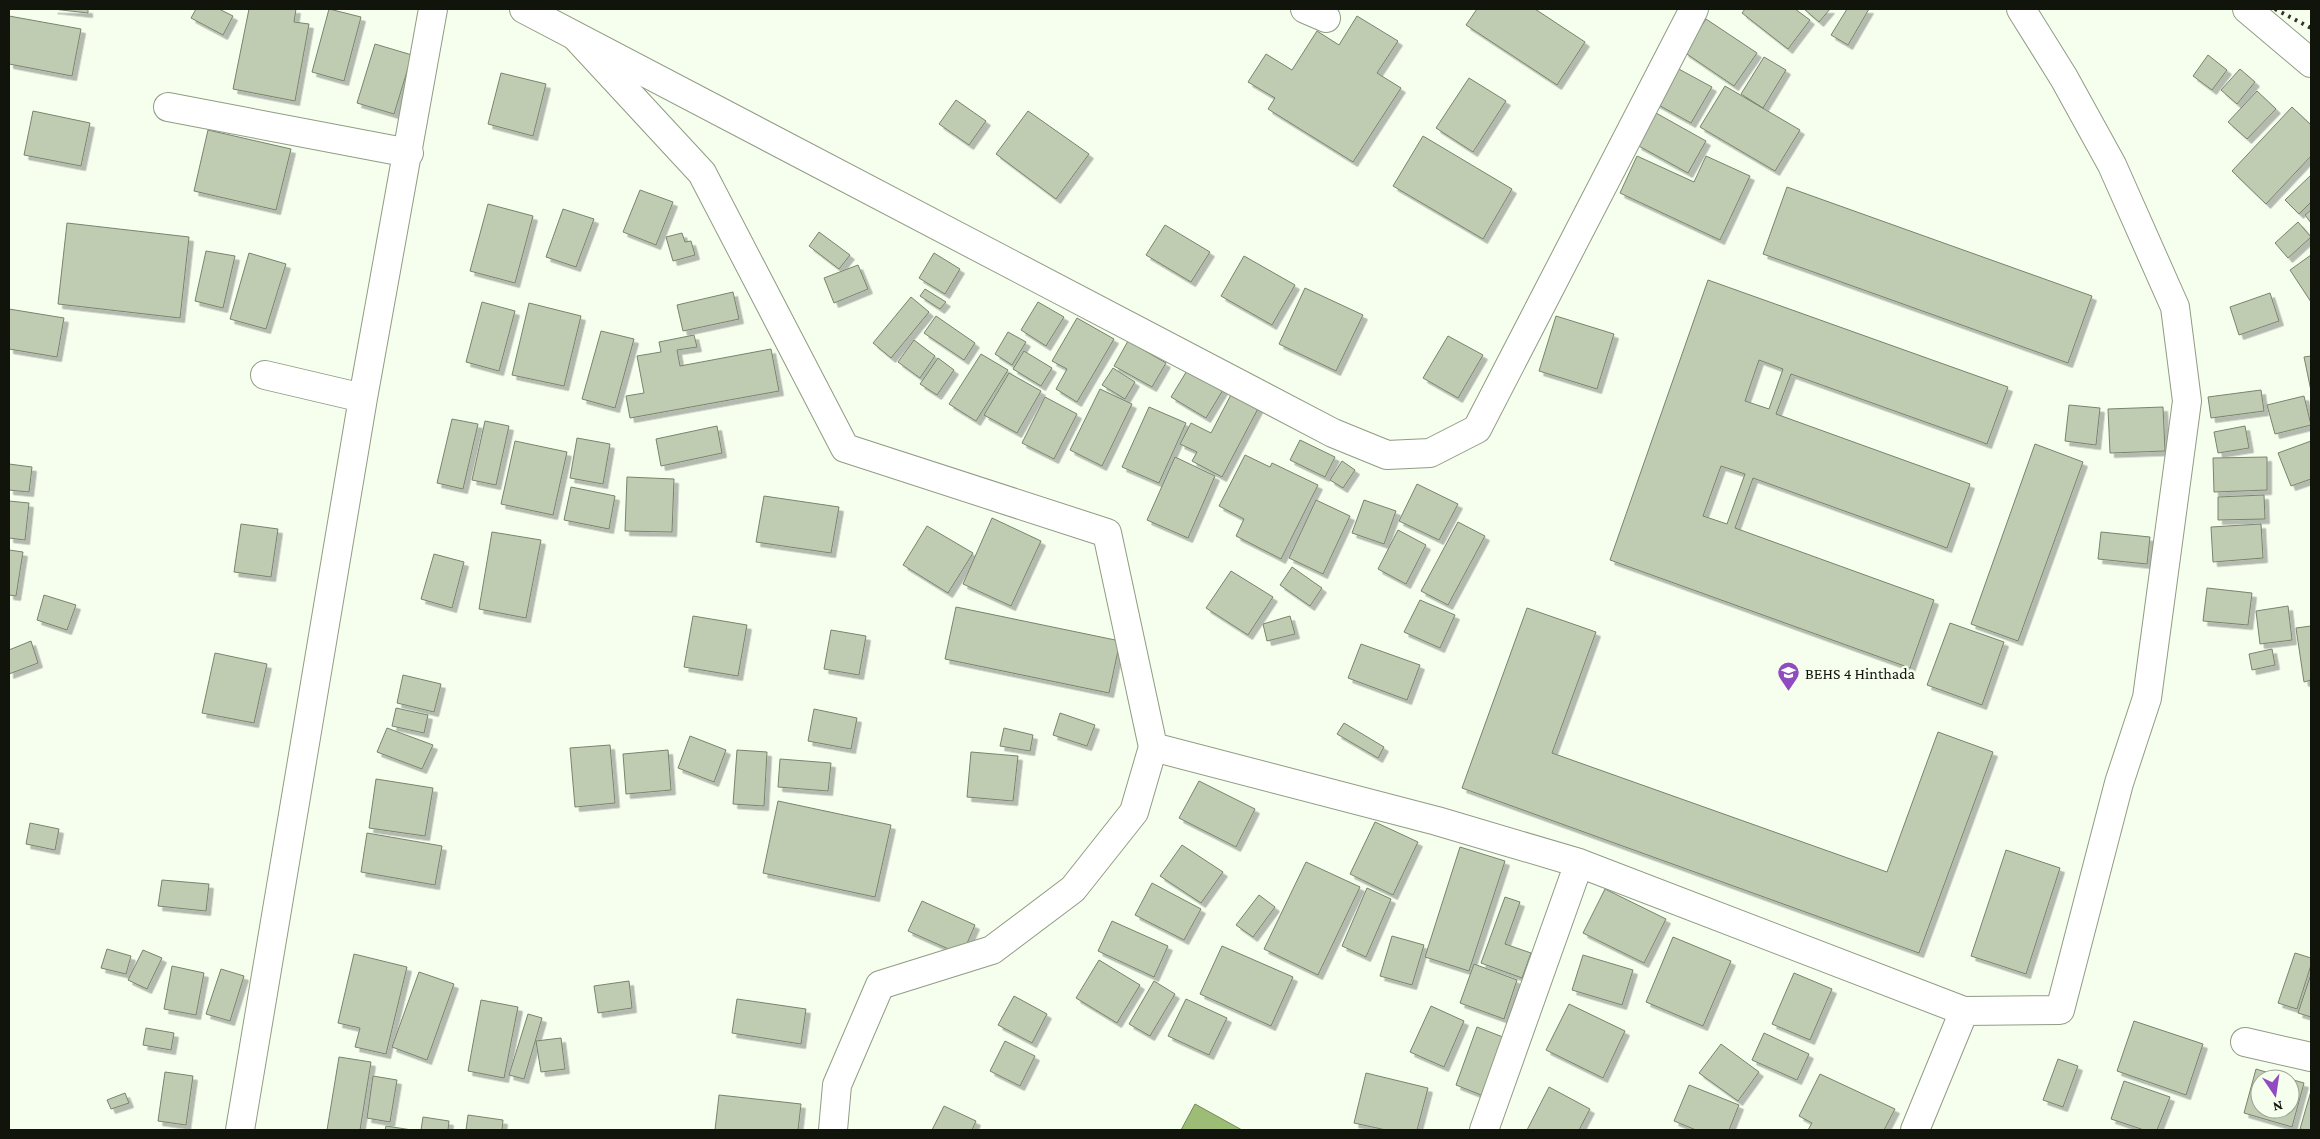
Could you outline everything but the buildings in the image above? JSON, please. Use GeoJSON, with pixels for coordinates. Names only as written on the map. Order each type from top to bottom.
{"type":"FeatureCollection","features":[{"type":"Feature","properties":{"kind":"street"},"geometry":{"type":"LineString","coordinates":[[240,1130],[363,398],[409,153],[433,9]]}},
{"type":"Feature","properties":{"kind":"street"},"geometry":{"type":"LineString","coordinates":[[524,9],[1332,433],[1387,455],[1430,453],[1477,429],[1694,9]]}},
{"type":"Feature","properties":{"kind":"street"},"geometry":{"type":"LineString","coordinates":[[1153,747],[1437,821],[1579,863],[1964,1011],[2060,1010],[2119,783],[2147,698],[2187,401],[2175,306],[2112,165],[2064,78],[2021,9]]}},
{"type":"Feature","properties":{"kind":"street"},"geometry":{"type":"LineString","coordinates":[[2247,9],[2311,63]]}},
{"type":"Feature","properties":{"kind":"street"},"geometry":{"type":"LineString","coordinates":[[571,32],[702,173],[845,448],[1107,533],[1153,747],[1134,812],[1073,889],[992,950],[880,985],[837,1085],[832,1130]]}},
{"type":"Feature","properties":{"kind":"street"},"geometry":{"type":"LineString","coordinates":[[168,107],[409,153]]}},
{"type":"Feature","properties":{"kind":"street"},"geometry":{"type":"LineString","coordinates":[[265,375],[363,398]]}},
{"type":"Feature","properties":{"kind":"street"},"geometry":{"type":"LineString","coordinates":[[1484,1130],[1579,863]]}},
{"type":"Feature","properties":{"kind":"street"},"geometry":{"type":"LineString","coordinates":[[1915,1130],[1964,1011]]}},
{"type":"Feature","properties":{"kind":"street"},"geometry":{"type":"LineString","coordinates":[[2245,1042],[2311,1057]]}},
{"type":"Feature","properties":{"kind":"shaded area"},"geometry":{"type":"Polygon","coordinates":[[[1195,1104],[1242,1130],[1181,1130],[1195,1104]]]}},
{"type":"Feature","properties":{"kind":"railway"},"geometry":{"type":"LineString","coordinates":[[2275,9],[2311,28]]}},
{"type":"Feature","properties":{"kind":"place","name":"BEHS 4 Hinthada"},"geometry":{"type":"Point","coordinates":[1789,692]}}]}
